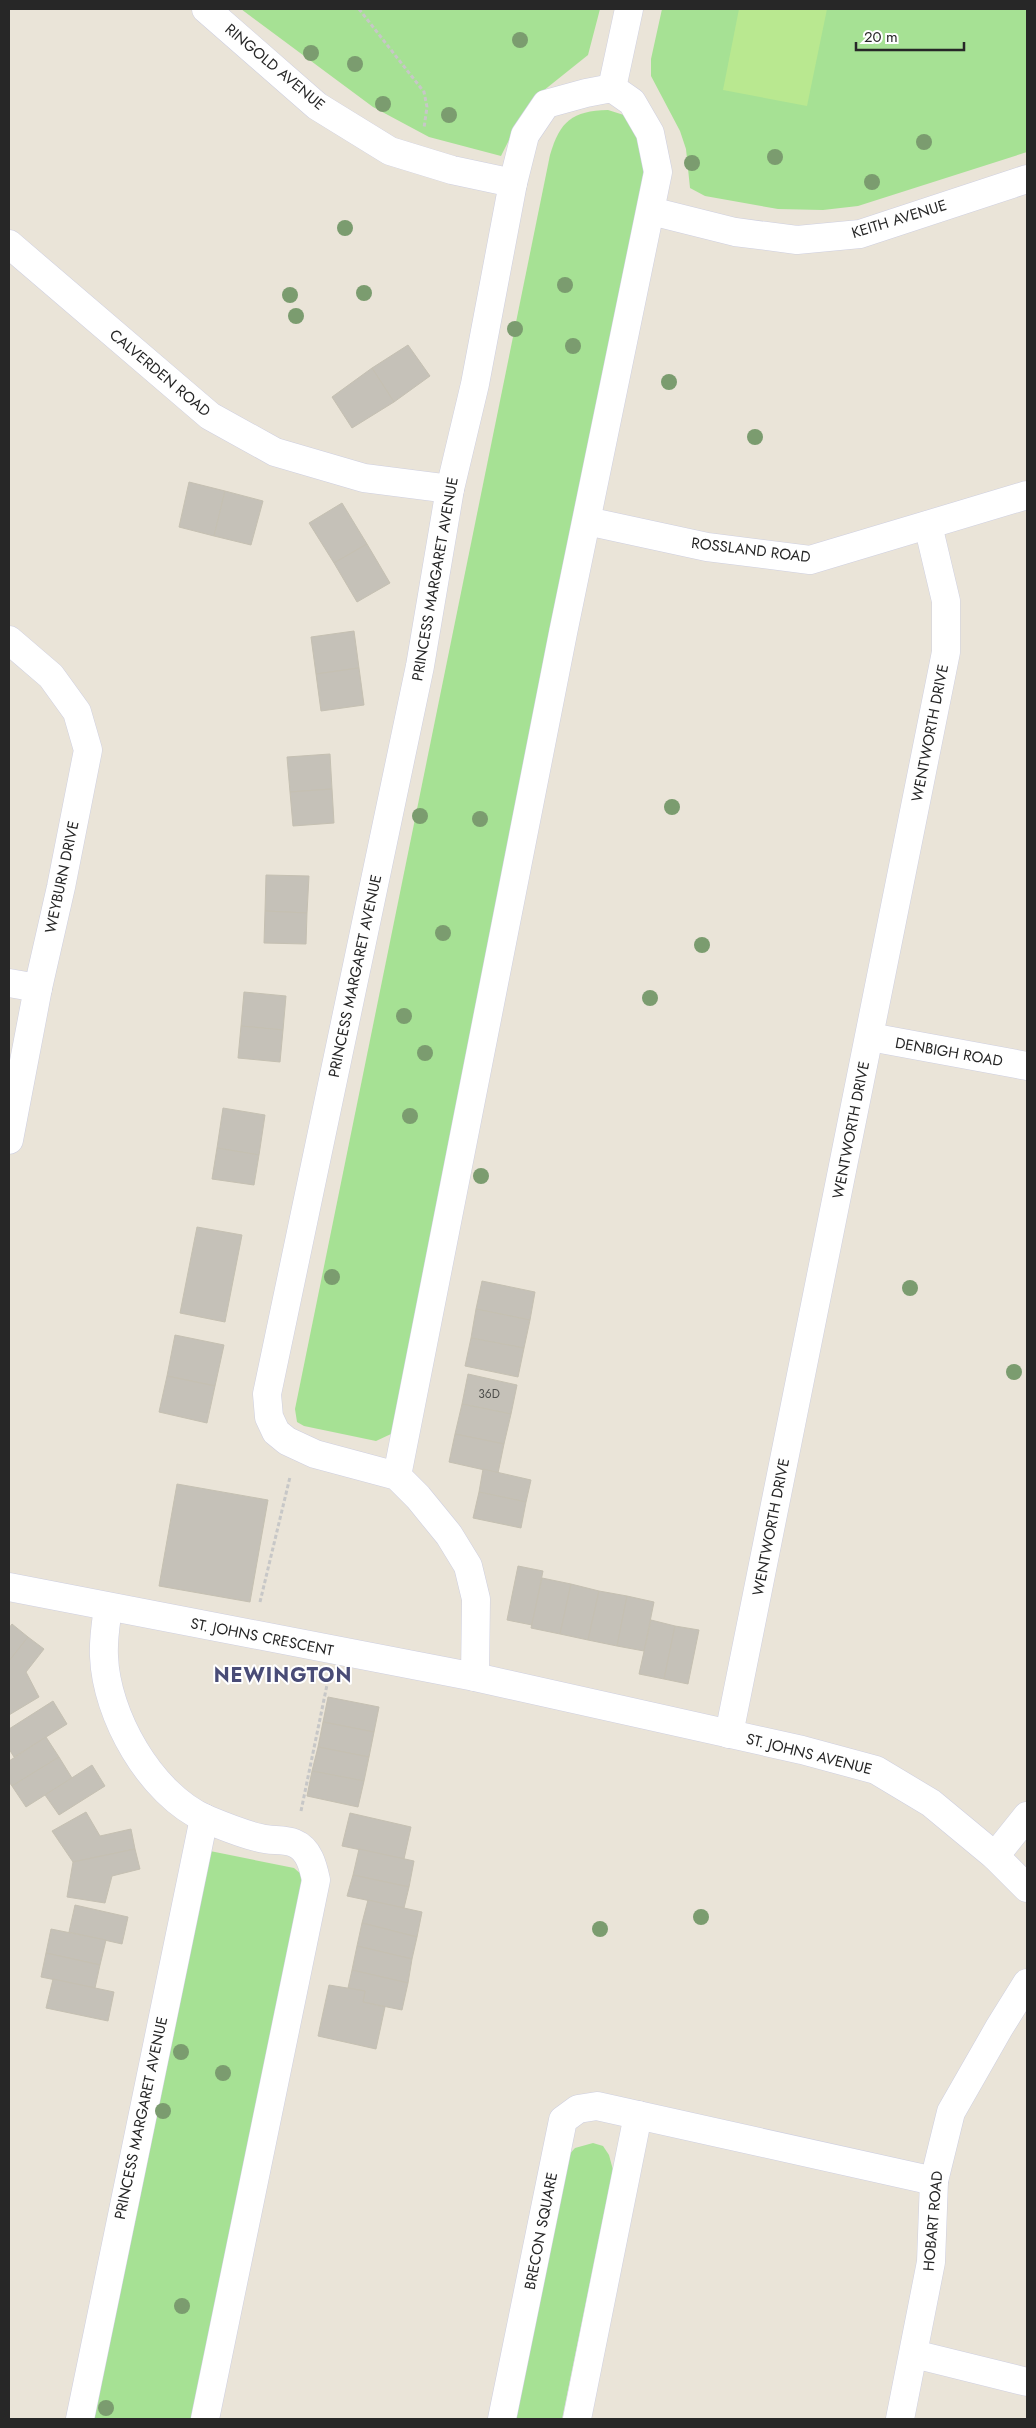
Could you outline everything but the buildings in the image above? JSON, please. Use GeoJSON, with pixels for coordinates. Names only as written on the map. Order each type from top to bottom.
{"type":"FeatureCollection","features":[{"type":"Feature","properties":{"kind":"street","name":"RINGOLD AVENUE"},"geometry":{"type":"LineString","coordinates":[[206,9],[317,106],[390,151],[452,170],[513,182]]}},
{"type":"Feature","properties":{"kind":"street"},"geometry":{"type":"LineString","coordinates":[[397,1476],[499,952],[658,172],[650,133],[632,102],[612,88],[629,9]]}},
{"type":"Feature","properties":{"kind":"street","name":"PRINCESS MARGARET AVENUE"},"geometry":{"type":"LineString","coordinates":[[297,1444],[287,1441],[276,1432],[269,1418],[267,1394],[420,666],[450,488],[475,384],[513,182],[525,135],[546,104],[586,92],[612,88]]}},
{"type":"Feature","properties":{"kind":"street","name":"KEITH AVENUE"},"geometry":{"type":"LineString","coordinates":[[651,211],[735,232],[796,240],[860,234],[1027,179]]}},
{"type":"Feature","properties":{"kind":"street","name":"CALVERDEN ROAD"},"geometry":{"type":"LineString","coordinates":[[9,244],[218,421],[275,452],[364,478],[450,488]]}},
{"type":"Feature","properties":{"kind":"street","name":"ROSSLAND ROAD"},"geometry":{"type":"LineString","coordinates":[[587,522],[707,547],[810,560],[1027,495]]}},
{"type":"Feature","properties":{"kind":"street","name":"WENTWORTH DRIVE"},"geometry":{"type":"LineString","coordinates":[[729,1734],[946,652],[946,601],[928,526]]}},
{"type":"Feature","properties":{"kind":"street","name":"WEYBURN DRIVE"},"geometry":{"type":"LineString","coordinates":[[9,640],[51,676],[62,690],[77,712],[88,750],[61,887],[38,988],[9,1140]]}},
{"type":"Feature","properties":{"kind":"street"},"geometry":{"type":"LineString","coordinates":[[9,983],[38,988]]}},
{"type":"Feature","properties":{"kind":"street","name":"DENBIGH ROAD"},"geometry":{"type":"LineString","coordinates":[[870,1037],[1027,1066]]}},
{"type":"Feature","properties":{"kind":"street"},"geometry":{"type":"LineString","coordinates":[[297,1444],[315,1454],[397,1476],[418,1497],[448,1535],[468,1566],[476,1599],[475,1677]]}},
{"type":"Feature","properties":{"kind":"street","name":"ST. JOHNS CRESCENT"},"geometry":{"type":"LineString","coordinates":[[9,1586],[334,1651],[475,1677],[729,1734]]}},
{"type":"Feature","properties":{"kind":"street"},"geometry":{"type":"LineString","coordinates":[[108,1606],[104,1656],[109,1691],[120,1725],[150,1773],[176,1798],[204,1818],[260,1838],[294,1843],[311,1857],[316,1880],[205,2419]]}},
{"type":"Feature","properties":{"kind":"street","name":"ST. JOHNS AVENUE"},"geometry":{"type":"LineString","coordinates":[[729,1734],[802,1750],[876,1770],[931,1802],[995,1856],[1027,1888]]}},
{"type":"Feature","properties":{"kind":"street"},"geometry":{"type":"LineString","coordinates":[[995,1856],[1027,1816]]}},
{"type":"Feature","properties":{"kind":"street","name":"PRINCESS MARGARET AVENUE"},"geometry":{"type":"LineString","coordinates":[[80,2419],[204,1818]]}},
{"type":"Feature","properties":{"kind":"street","name":"HOBART ROAD"},"geometry":{"type":"LineString","coordinates":[[900,2419],[931,2262],[934,2181],[951,2112],[1027,1983]]}},
{"type":"Feature","properties":{"kind":"street","name":"BRECON SQUARE"},"geometry":{"type":"LineString","coordinates":[[502,2419],[563,2120],[578,2109],[597,2106],[934,2181]]}},
{"type":"Feature","properties":{"kind":"street"},"geometry":{"type":"LineString","coordinates":[[577,2419],[638,2115]]}},
{"type":"Feature","properties":{"kind":"street"},"geometry":{"type":"LineString","coordinates":[[914,2354],[1027,2382]]}},
{"type":"Feature","properties":{"kind":"path"},"geometry":{"type":"LineString","coordinates":[[359,9],[424,92],[427,107],[424,129],[415,158]]}},
{"type":"Feature","properties":{"kind":"path"},"geometry":{"type":"LineString","coordinates":[[260,1606],[297,1444]]}},
{"type":"Feature","properties":{"kind":"path"},"geometry":{"type":"LineString","coordinates":[[294,1843],[334,1651]]}},
{"type":"Feature","properties":{"kind":"green space"},"geometry":{"type":"Polygon","coordinates":[[[241,9],[600,9],[588,55],[538,95],[519,120],[501,156],[429,137],[373,107],[241,9]]]}},
{"type":"Feature","properties":{"kind":"green space"},"geometry":{"type":"Polygon","coordinates":[[[662,9],[1027,9],[1027,152],[858,206],[823,210],[778,209],[705,196],[690,188],[686,149],[680,131],[651,76],[651,59],[662,9]]]}},
{"type":"Feature","properties":{"kind":"green space"},"geometry":{"type":"Polygon","coordinates":[[[739,9],[827,9],[807,106],[723,90],[739,9]]]}},
{"type":"Feature","properties":{"kind":"green space"},"geometry":{"type":"Polygon","coordinates":[[[608,110],[627,116],[638,128],[648,172],[395,1424],[391,1434],[376,1441],[304,1426],[297,1422],[295,1409],[550,155],[558,134],[569,120],[585,113],[608,110]]]}},
{"type":"Feature","properties":{"kind":"green space"},"geometry":{"type":"Polygon","coordinates":[[[210,1851],[294,1868],[301,1874],[301,1885],[193,2419],[89,2419],[210,1851]]]}},
{"type":"Feature","properties":{"kind":"green space"},"geometry":{"type":"Polygon","coordinates":[[[593,2143],[603,2146],[609,2155],[613,2170],[562,2419],[513,2419],[566,2158],[575,2148],[593,2143]]]}},
{"type":"Feature","properties":{"kind":"district","name":"NEWINGTON"},"geometry":{"type":"Point","coordinates":[283,1675]}}]}
